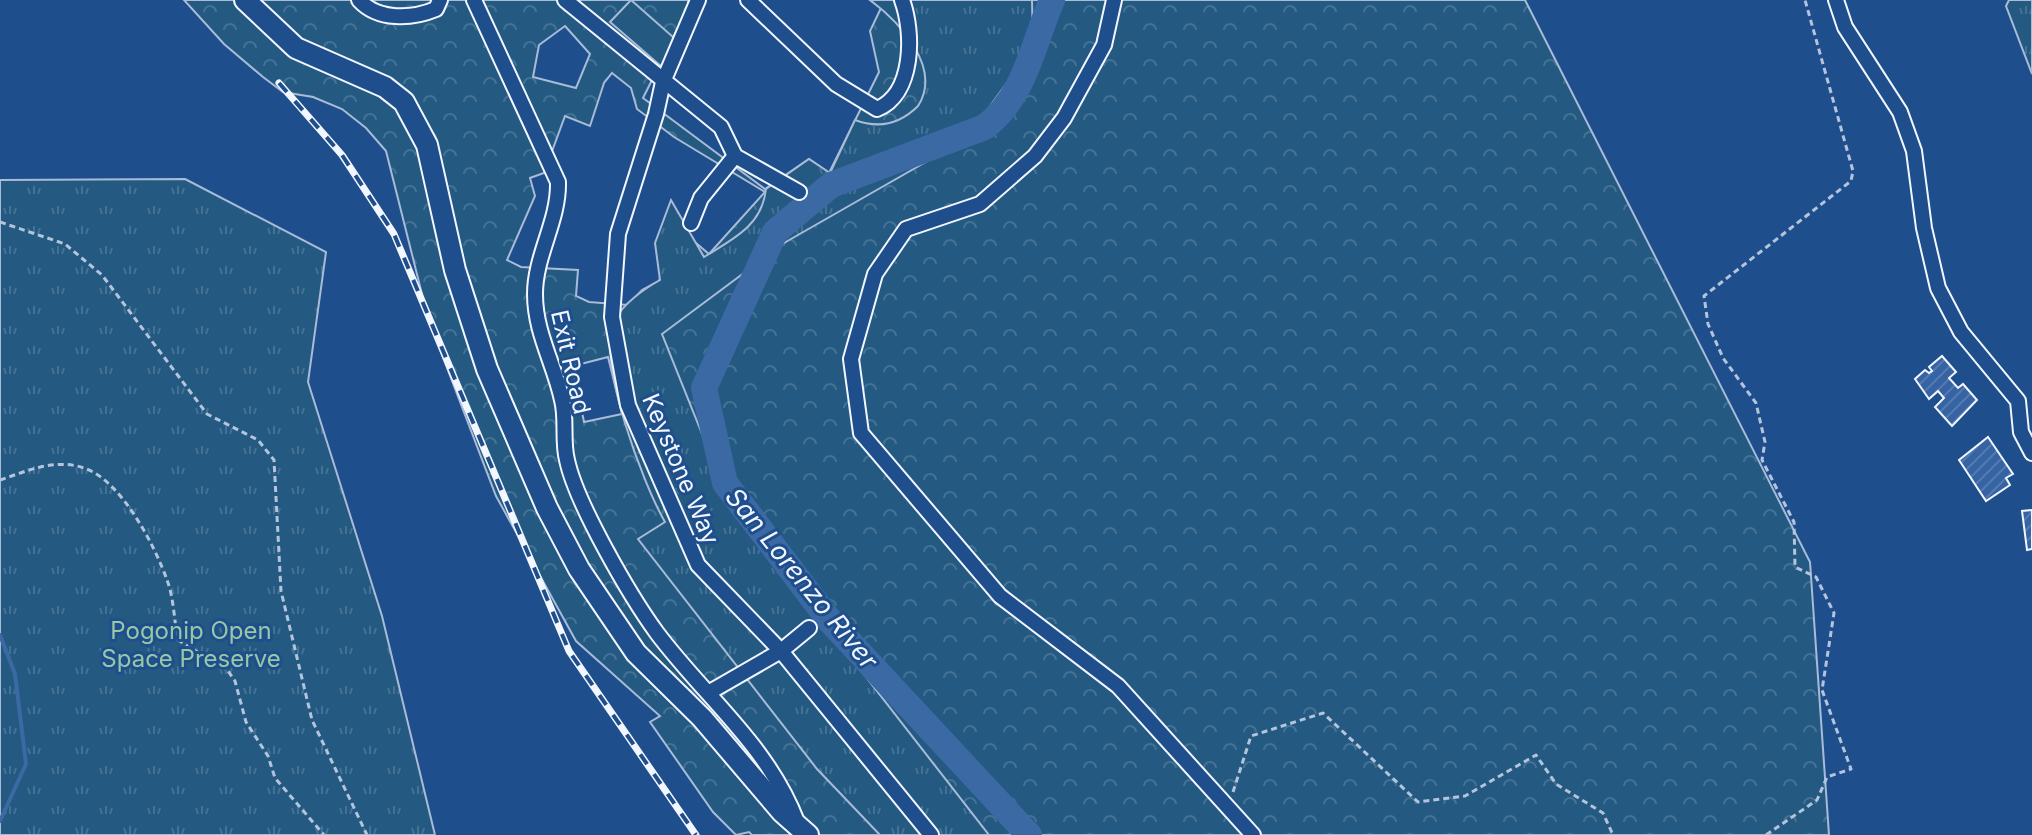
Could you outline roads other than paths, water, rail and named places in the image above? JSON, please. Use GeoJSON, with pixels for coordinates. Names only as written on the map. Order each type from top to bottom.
{"type":"FeatureCollection","features":[{"type":"Feature","properties":{"kind":"main road"},"geometry":{"type":"LineString","coordinates":[[245,0],[304,53],[374,82],[404,102],[427,145],[461,294],[487,369],[547,508],[579,569],[636,653],[702,718],[804,831]]}},
{"type":"Feature","properties":{"kind":"street"},"geometry":{"type":"LineString","coordinates":[[359,0],[368,10],[413,19],[436,9],[440,0]]}},
{"type":"Feature","properties":{"kind":"street","name":"Exit Road"},"geometry":{"type":"LineString","coordinates":[[474,0],[558,182],[558,201],[537,268],[535,293],[544,350],[563,402],[567,464],[633,597],[656,631],[773,769],[804,831]]}},
{"type":"Feature","properties":{"kind":"street"},"geometry":{"type":"LineString","coordinates":[[565,0],[721,127],[735,156],[799,192]]}},
{"type":"Feature","properties":{"kind":"street","name":"Keystone Way"},"geometry":{"type":"LineString","coordinates":[[698,0],[663,82],[618,234],[612,317],[628,405],[698,565],[781,651],[931,835]]}},
{"type":"Feature","properties":{"kind":"street"},"geometry":{"type":"LineString","coordinates":[[748,0],[836,84],[877,109],[889,104],[900,92],[909,54],[908,24],[902,0]]}},
{"type":"Feature","properties":{"kind":"street"},"geometry":{"type":"LineString","coordinates":[[1114,0],[1104,45],[1064,118],[1035,156],[980,204],[906,229],[875,274],[851,359],[861,433],[1000,596],[1118,686],[1253,835]]}},
{"type":"Feature","properties":{"kind":"street"},"geometry":{"type":"LineString","coordinates":[[1836,0],[1845,27],[1900,112],[1914,151],[1930,264],[1938,288],[1961,332],[2025,403],[2021,432],[2032,453]]}},
{"type":"Feature","properties":{"kind":"street"},"geometry":{"type":"LineString","coordinates":[[691,223],[701,198],[735,156]]}},
{"type":"Feature","properties":{"kind":"street"},"geometry":{"type":"LineString","coordinates":[[708,693],[781,651],[809,628]]}},
{"type":"Feature","properties":{"kind":"waterway","name":"San Lorenzo River"},"geometry":{"type":"LineString","coordinates":[[1029,835],[830,621],[725,483],[704,388],[775,232],[831,185],[985,127],[999,114],[1019,85],[1052,0]]}},
{"type":"Feature","properties":{"kind":"waterway"},"geometry":{"type":"LineString","coordinates":[[0,635],[15,674],[26,764],[0,821]]}},
{"type":"Feature","properties":{"kind":"railway"},"geometry":{"type":"LineString","coordinates":[[279,83],[342,155],[394,234],[569,651],[696,835]]}},
{"type":"Feature","properties":{"kind":"park label","name":"Pogonip Open Space Preserve"},"geometry":{"type":"Point","coordinates":[191,644]}}]}
